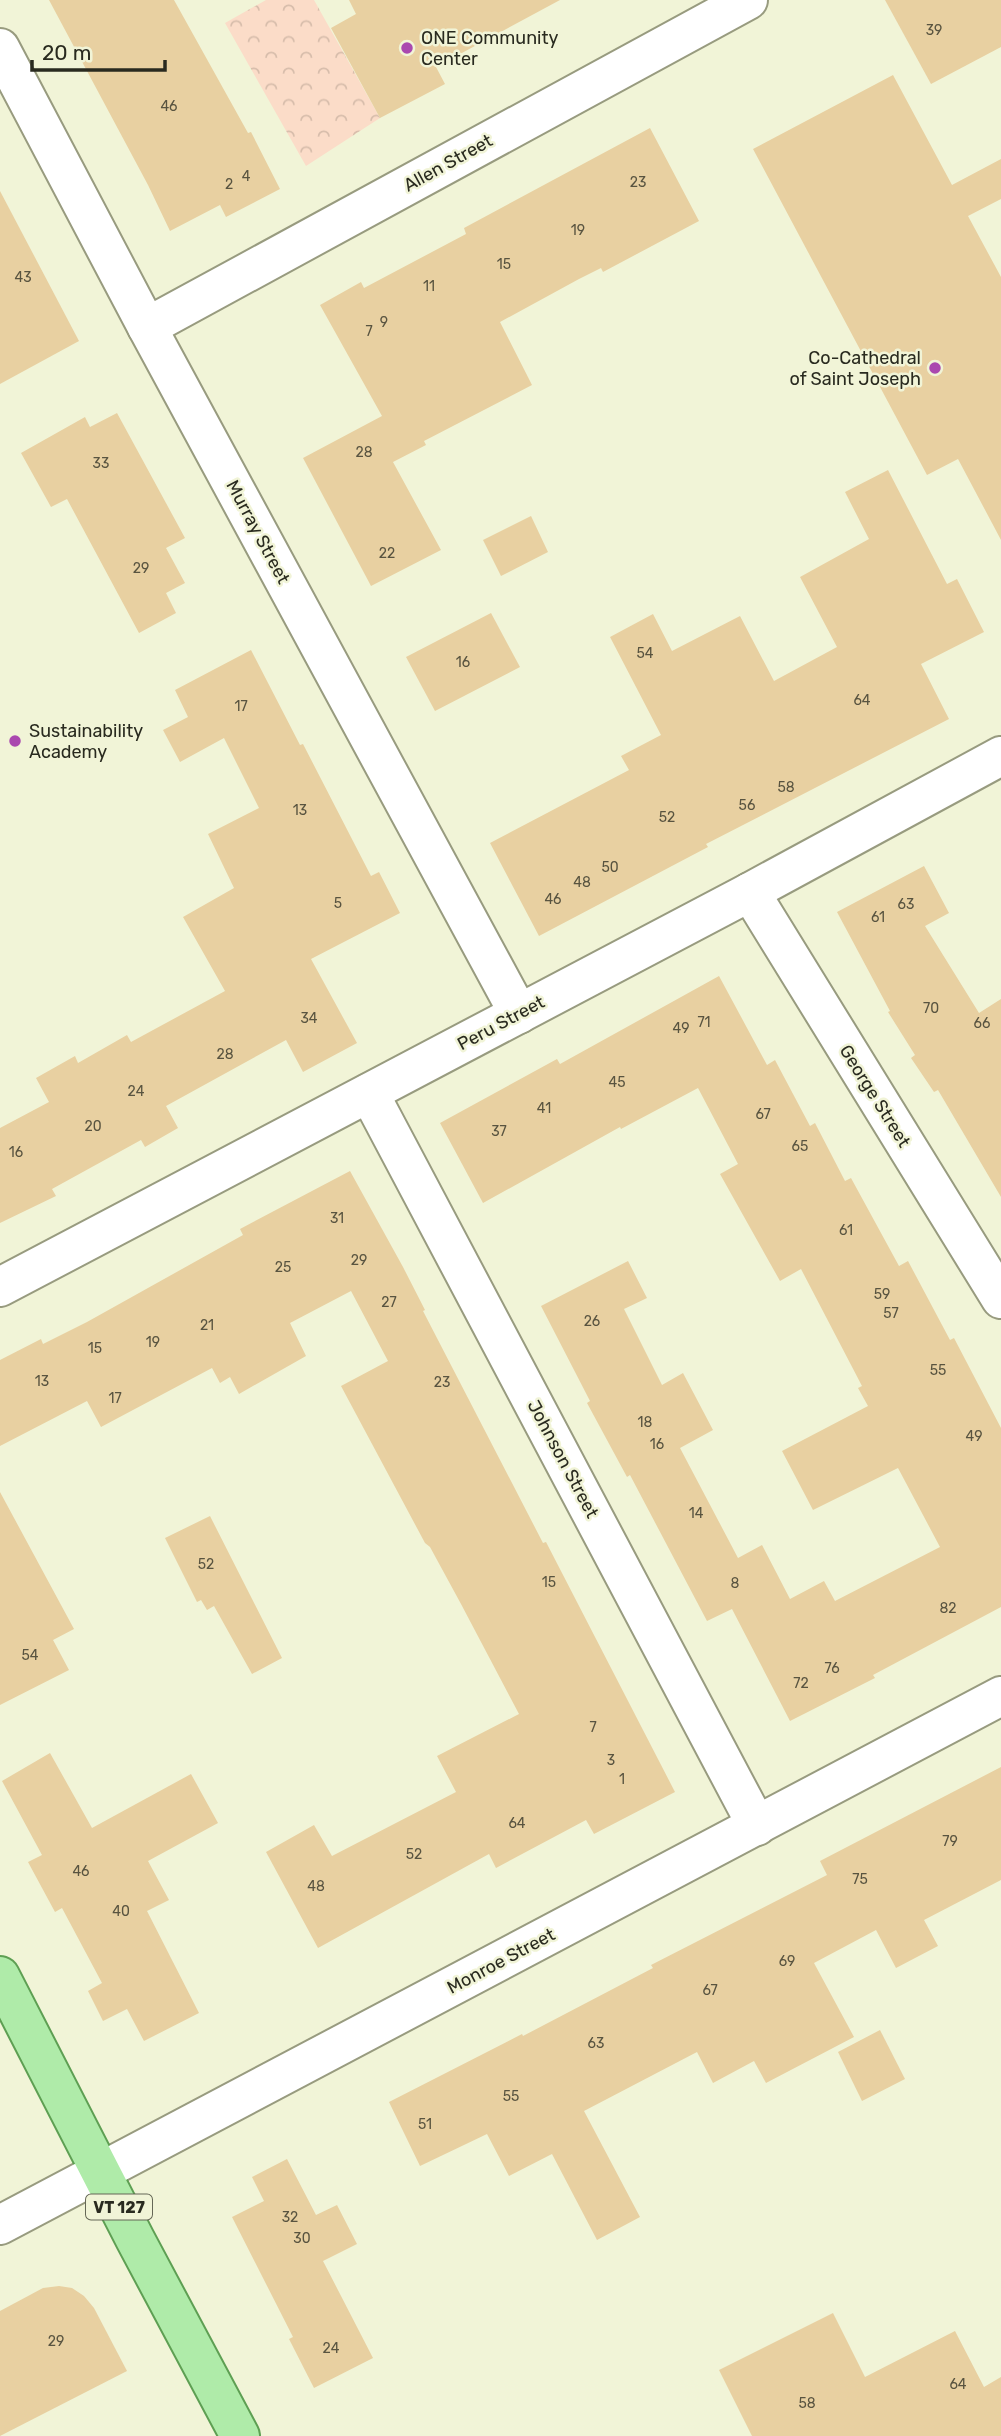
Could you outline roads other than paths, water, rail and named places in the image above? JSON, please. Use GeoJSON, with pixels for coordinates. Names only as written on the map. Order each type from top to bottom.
{"type":"FeatureCollection","features":[{"type":"Feature","properties":{"kind":"main road","name":"VT 127"},"geometry":{"type":"LineString","coordinates":[[0,1976],[240,2436]]}},
{"type":"Feature","properties":{"kind":"street","name":"Allen Street"},"geometry":{"type":"LineString","coordinates":[[147,327],[748,0]]}},
{"type":"Feature","properties":{"kind":"street","name":"Murray Street"},"geometry":{"type":"LineString","coordinates":[[0,48],[147,327],[519,1014]]}},
{"type":"Feature","properties":{"kind":"street","name":"Peru Street"},"geometry":{"type":"LineString","coordinates":[[0,1287],[750,892],[1001,756]]}},
{"type":"Feature","properties":{"kind":"street","name":"George Street"},"geometry":{"type":"LineString","coordinates":[[750,892],[1001,1299]]}},
{"type":"Feature","properties":{"kind":"street","name":"Johnson Street"},"geometry":{"type":"LineString","coordinates":[[369,1093],[757,1826]]}},
{"type":"Feature","properties":{"kind":"street","name":"Monroe Street"},"geometry":{"type":"LineString","coordinates":[[0,2225],[1001,1696]]}},
{"type":"Feature","properties":{"kind":"place","name":"ONE Community Center"},"geometry":{"type":"Point","coordinates":[407,48]}},
{"type":"Feature","properties":{"kind":"place","name":"Co-Cathedral of Saint Joseph"},"geometry":{"type":"Point","coordinates":[935,368]}},
{"type":"Feature","properties":{"kind":"place","name":"Sustainability Academy"},"geometry":{"type":"Point","coordinates":[15,741]}}]}
